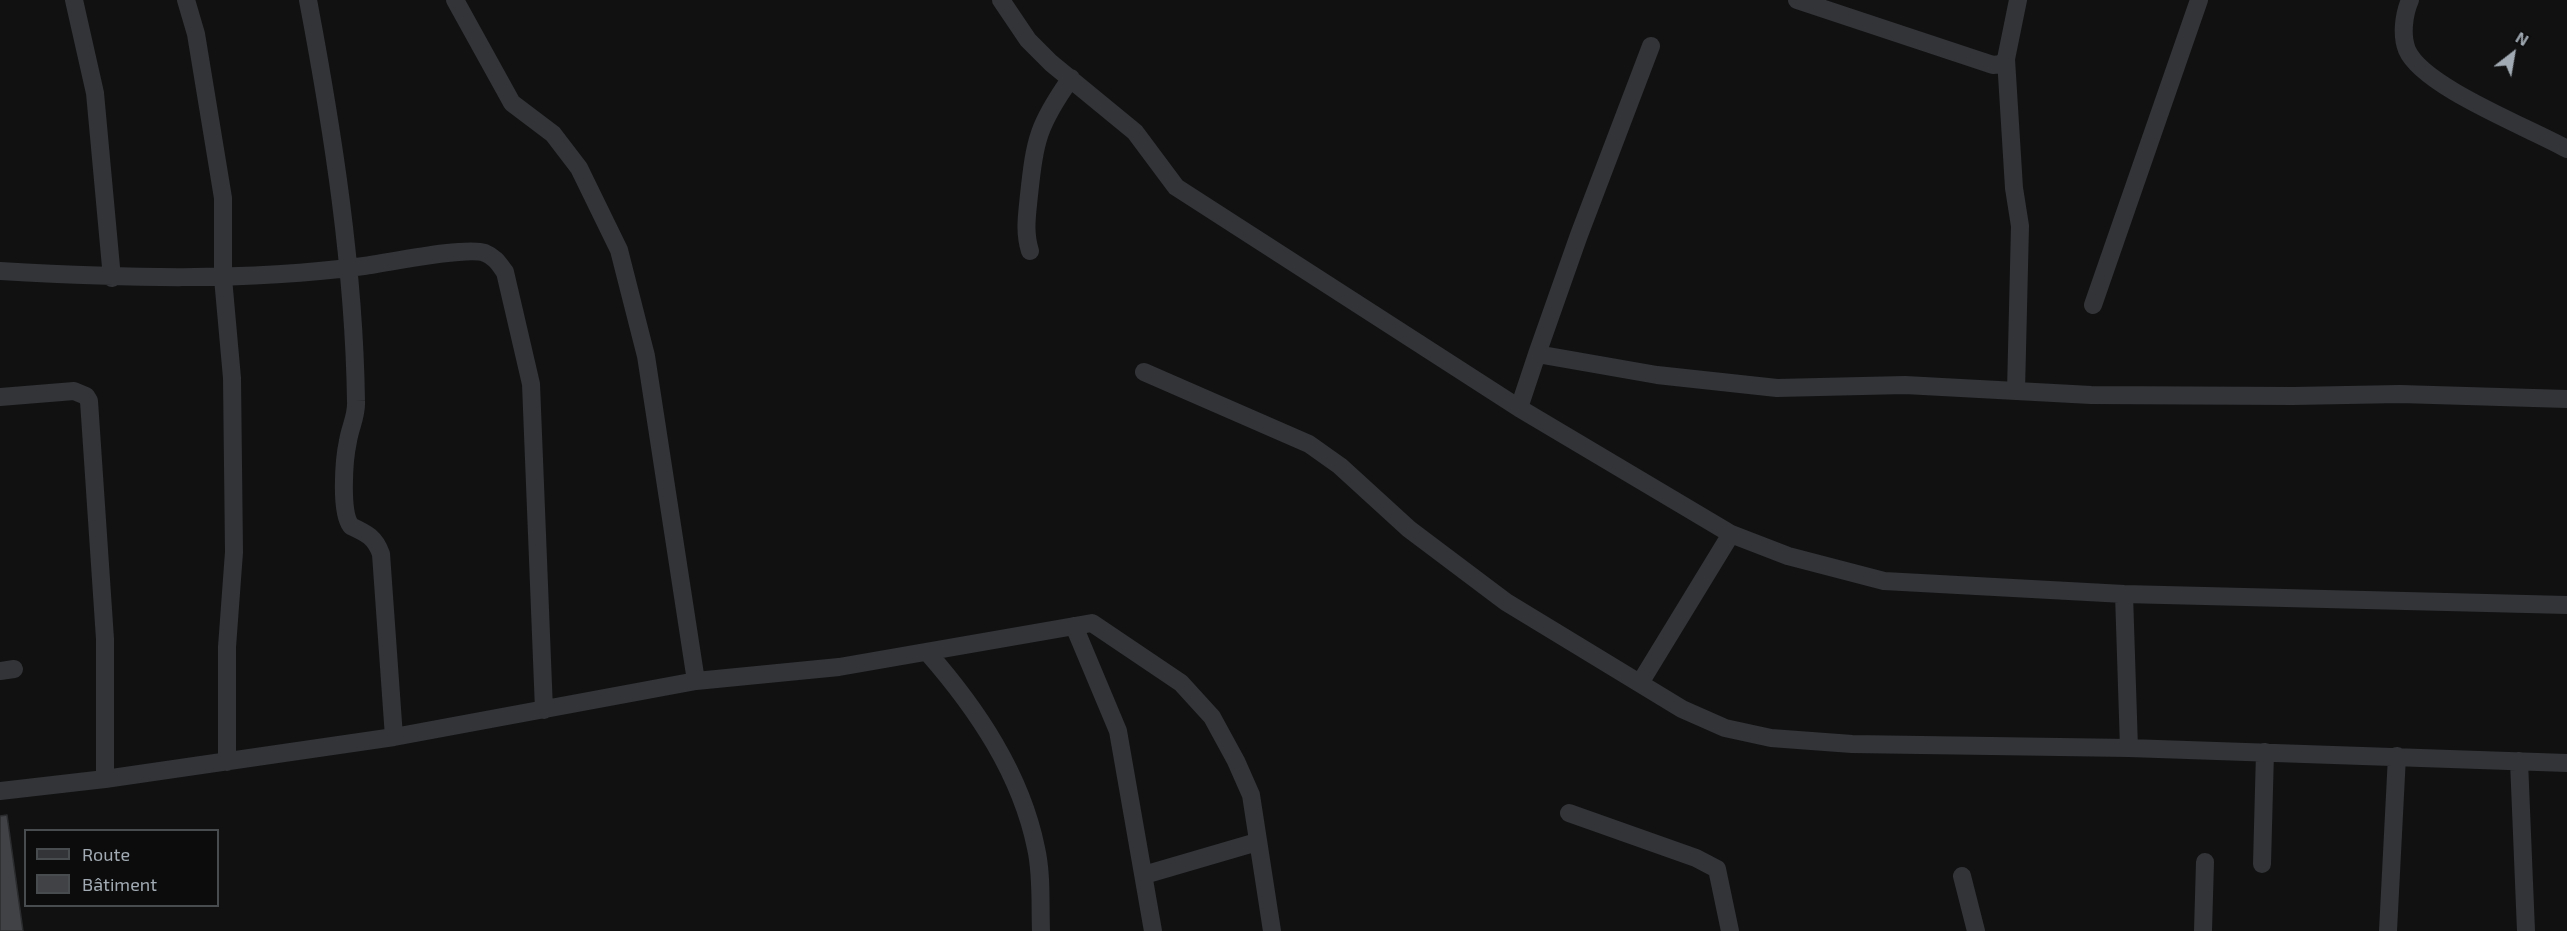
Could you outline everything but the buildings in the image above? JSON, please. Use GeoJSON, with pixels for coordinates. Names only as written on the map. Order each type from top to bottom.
{"type":"FeatureCollection","features":[{"type":"Feature","properties":{"kind":"street"},"geometry":{"type":"LineString","coordinates":[[74,0],[95,93],[112,278]]}},
{"type":"Feature","properties":{"kind":"street"},"geometry":{"type":"LineString","coordinates":[[186,0],[196,34],[223,198],[223,278],[232,378],[234,529],[227,647],[228,762]]}},
{"type":"Feature","properties":{"kind":"street"},"geometry":{"type":"LineString","coordinates":[[308,0],[331,123],[348,268],[357,404],[348,441],[344,512],[351,526],[369,534],[377,542],[381,554],[394,737]]}},
{"type":"Feature","properties":{"kind":"street"},"geometry":{"type":"LineString","coordinates":[[455,0],[512,103],[553,134],[579,168],[619,249],[646,356],[696,681]]}},
{"type":"Feature","properties":{"kind":"street"},"geometry":{"type":"LineString","coordinates":[[1001,0],[1028,40],[1135,132],[1176,187],[1519,408],[1731,534],[1797,559],[1884,581],[2124,594],[2567,605]]}},
{"type":"Feature","properties":{"kind":"street"},"geometry":{"type":"LineString","coordinates":[[1797,0],[1994,65],[2001,64],[2006,59]]}},
{"type":"Feature","properties":{"kind":"street"},"geometry":{"type":"LineString","coordinates":[[2016,391],[2020,226],[2014,188],[2006,59],[2018,0]]}},
{"type":"Feature","properties":{"kind":"street"},"geometry":{"type":"LineString","coordinates":[[2093,305],[2199,0]]}},
{"type":"Feature","properties":{"kind":"street"},"geometry":{"type":"LineString","coordinates":[[2410,0],[2404,31],[2407,50],[2418,65],[2455,92],[2567,149]]}},
{"type":"Feature","properties":{"kind":"street"},"geometry":{"type":"LineString","coordinates":[[1519,408],[1578,235],[1652,46]]}},
{"type":"Feature","properties":{"kind":"street"},"geometry":{"type":"LineString","coordinates":[[1030,251],[1026,226],[1032,157],[1044,120],[1071,78]]}},
{"type":"Feature","properties":{"kind":"street"},"geometry":{"type":"LineString","coordinates":[[0,272],[112,278],[223,278],[348,268],[474,251],[497,260],[505,272],[531,384],[544,710]]}},
{"type":"Feature","properties":{"kind":"street"},"geometry":{"type":"LineString","coordinates":[[1537,354],[1667,376],[1767,388],[1905,385],[2159,396],[2400,394],[2567,399]]}},
{"type":"Feature","properties":{"kind":"street"},"geometry":{"type":"LineString","coordinates":[[1144,372],[1309,444],[1340,466],[1408,529],[1506,602],[1682,709],[1725,728],[1772,738],[1852,744],[2129,748],[2567,763]]}},
{"type":"Feature","properties":{"kind":"street"},"geometry":{"type":"LineString","coordinates":[[0,398],[74,391],[86,396],[89,401],[105,639],[105,780]]}},
{"type":"Feature","properties":{"kind":"street"},"geometry":{"type":"LineString","coordinates":[[1640,683],[1731,534]]}},
{"type":"Feature","properties":{"kind":"street"},"geometry":{"type":"LineString","coordinates":[[2124,594],[2129,748]]}},
{"type":"Feature","properties":{"kind":"street"},"geometry":{"type":"LineString","coordinates":[[0,791],[105,780],[394,737],[696,681],[839,667],[1092,623],[1109,632],[1181,683],[1212,717],[1251,795],[1272,931]]}},
{"type":"Feature","properties":{"kind":"street"},"geometry":{"type":"LineString","coordinates":[[1074,626],[1118,731],[1153,931]]}},
{"type":"Feature","properties":{"kind":"street"},"geometry":{"type":"LineString","coordinates":[[928,653],[973,708],[1020,793],[1037,849],[1041,931]]}},
{"type":"Feature","properties":{"kind":"street"},"geometry":{"type":"LineString","coordinates":[[2262,864],[2265,752]]}},
{"type":"Feature","properties":{"kind":"street"},"geometry":{"type":"LineString","coordinates":[[2388,931],[2397,756]]}},
{"type":"Feature","properties":{"kind":"street"},"geometry":{"type":"LineString","coordinates":[[2519,761],[2526,931]]}},
{"type":"Feature","properties":{"kind":"street"},"geometry":{"type":"LineString","coordinates":[[1569,813],[1696,858],[1717,869],[1730,931]]}},
{"type":"Feature","properties":{"kind":"street"},"geometry":{"type":"LineString","coordinates":[[1144,875],[1257,842]]}},
{"type":"Feature","properties":{"kind":"street"},"geometry":{"type":"LineString","coordinates":[[2203,931],[2205,862]]}},
{"type":"Feature","properties":{"kind":"street"},"geometry":{"type":"LineString","coordinates":[[1962,876],[1976,931]]}}]}
